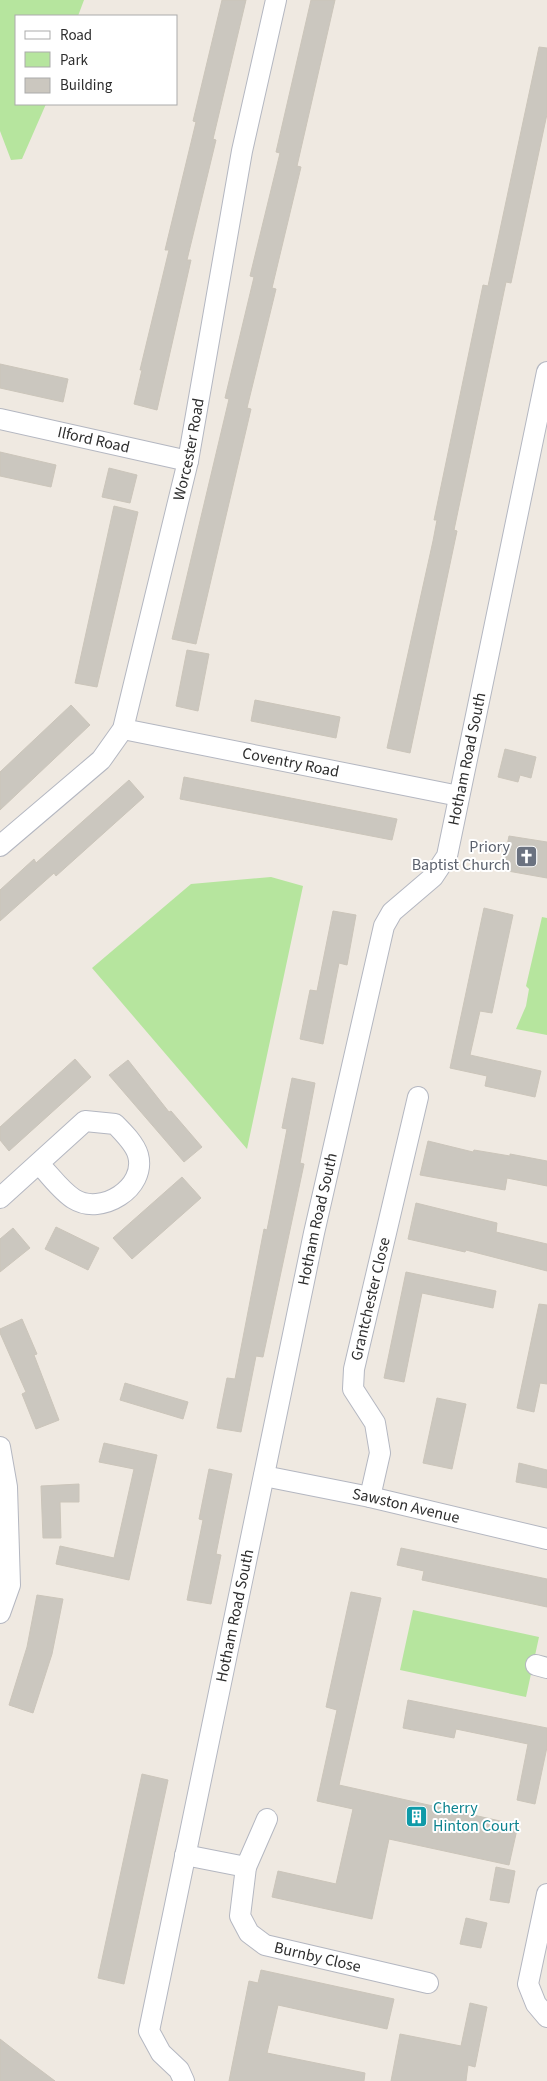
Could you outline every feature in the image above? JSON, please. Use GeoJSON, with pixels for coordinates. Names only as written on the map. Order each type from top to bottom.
{"type":"FeatureCollection","features":[{"type":"Feature","properties":{"kind":"street","name":"Worcester Road"},"geometry":{"type":"LineString","coordinates":[[0,846],[101,760],[123,729],[188,461],[242,151],[276,0]]}},
{"type":"Feature","properties":{"kind":"street","name":"Hotham Road South"},"geometry":{"type":"LineString","coordinates":[[184,2081],[179,2070],[161,2053],[149,2031],[314,1233],[384,926],[392,912],[433,876],[447,856],[547,372]]}},
{"type":"Feature","properties":{"kind":"street","name":"Ilford Road"},"geometry":{"type":"LineString","coordinates":[[0,419],[188,461]]}},
{"type":"Feature","properties":{"kind":"street","name":"Coventry Road"},"geometry":{"type":"LineString","coordinates":[[123,729],[459,796]]}},
{"type":"Feature","properties":{"kind":"street","name":"Grantchester Close"},"geometry":{"type":"LineString","coordinates":[[370,1497],[380,1453],[375,1423],[352,1389],[354,1369],[418,1098]]}},
{"type":"Feature","properties":{"kind":"street"},"geometry":{"type":"LineString","coordinates":[[0,1198],[85,1121],[115,1124],[138,1155],[137,1179],[121,1197],[90,1204],[74,1199],[39,1164]]}},
{"type":"Feature","properties":{"kind":"street"},"geometry":{"type":"LineString","coordinates":[[0,1447],[7,1487],[10,1585],[0,1612]]}},
{"type":"Feature","properties":{"kind":"street","name":"Sawston Avenue"},"geometry":{"type":"LineString","coordinates":[[264,1476],[370,1497],[547,1539]]}},
{"type":"Feature","properties":{"kind":"street","name":"Burnby Close"},"geometry":{"type":"LineString","coordinates":[[267,1819],[246,1868],[240,1916],[249,1933],[265,1946],[428,1983]]}},
{"type":"Feature","properties":{"kind":"street"},"geometry":{"type":"LineString","coordinates":[[185,1855],[246,1868]]}},
{"type":"Feature","properties":{"kind":"street"},"geometry":{"type":"LineString","coordinates":[[547,1894],[528,1984],[536,2004],[547,2017]]}},
{"type":"Feature","properties":{"kind":"green space"},"geometry":{"type":"Polygon","coordinates":[[[0,0],[84,0],[78,15],[15,15],[15,105],[46,105],[22,159],[11,160],[0,131],[0,0]]]}},
{"type":"Feature","properties":{"kind":"green space"},"geometry":{"type":"Polygon","coordinates":[[[271,877],[303,886],[247,1149],[92,968],[191,884],[271,877]]]}},
{"type":"Feature","properties":{"kind":"green space"},"geometry":{"type":"Polygon","coordinates":[[[542,917],[547,918],[547,1035],[516,1029],[526,1006],[529,989],[526,986],[542,917]]]}},
{"type":"Feature","properties":{"kind":"green space"},"geometry":{"type":"Polygon","coordinates":[[[413,1610],[539,1637],[526,1697],[400,1670],[413,1610]]]}},
{"type":"Feature","properties":{"kind":"building"},"geometry":{"type":"Polygon","coordinates":[[[222,0],[246,0],[213,139],[216,140],[187,260],[191,260],[157,410],[134,404],[142,370],[140,370],[169,250],[165,250],[196,122],[193,121],[222,0]]]}},
{"type":"Feature","properties":{"kind":"building"},"geometry":{"type":"Polygon","coordinates":[[[311,0],[335,0],[297,166],[301,167],[272,288],[276,289],[247,408],[251,409],[196,644],[172,639],[229,399],[225,398],[254,277],[250,276],[280,153],[276,152],[311,0]]]}},
{"type":"Feature","properties":{"kind":"building"},"geometry":{"type":"Polygon","coordinates":[[[539,47],[547,48],[547,114],[511,283],[506,282],[454,530],[457,531],[410,753],[387,748],[433,541],[437,520],[434,520],[483,285],[488,286],[539,47]]]}},
{"type":"Feature","properties":{"kind":"building"},"geometry":{"type":"Polygon","coordinates":[[[0,364],[68,379],[63,402],[0,388],[0,364]]]}},
{"type":"Feature","properties":{"kind":"building"},"geometry":{"type":"Polygon","coordinates":[[[0,452],[56,465],[51,487],[0,476],[0,452]]]}},
{"type":"Feature","properties":{"kind":"building"},"geometry":{"type":"Polygon","coordinates":[[[109,468],[137,475],[130,503],[102,497],[109,468]]]}},
{"type":"Feature","properties":{"kind":"building"},"geometry":{"type":"Polygon","coordinates":[[[114,506],[138,512],[97,687],[75,683],[114,506]]]}},
{"type":"Feature","properties":{"kind":"building"},"geometry":{"type":"Polygon","coordinates":[[[187,650],[209,654],[198,711],[176,706],[187,650]]]}},
{"type":"Feature","properties":{"kind":"building"},"geometry":{"type":"Polygon","coordinates":[[[255,700],[340,717],[336,738],[251,721],[255,700]]]}},
{"type":"Feature","properties":{"kind":"building"},"geometry":{"type":"Polygon","coordinates":[[[71,705],[90,725],[0,810],[0,772],[71,705]]]}},
{"type":"Feature","properties":{"kind":"building"},"geometry":{"type":"Polygon","coordinates":[[[505,749],[536,757],[531,778],[520,775],[518,782],[498,777],[505,749]]]}},
{"type":"Feature","properties":{"kind":"building"},"geometry":{"type":"Polygon","coordinates":[[[184,777],[397,819],[392,840],[180,799],[184,777]]]}},
{"type":"Feature","properties":{"kind":"building"},"geometry":{"type":"Polygon","coordinates":[[[129,780],[144,797],[56,876],[54,873],[0,921],[0,890],[34,859],[36,863],[129,780]]]}},
{"type":"Feature","properties":{"kind":"building","name":"Priory Baptist Church"},"geometry":{"type":"Polygon","coordinates":[[[509,836],[547,842],[547,878],[502,870],[509,836]]]}},
{"type":"Feature","properties":{"kind":"building"},"geometry":{"type":"Polygon","coordinates":[[[484,908],[513,915],[492,1013],[480,1011],[470,1055],[541,1071],[535,1097],[485,1086],[487,1076],[450,1068],[484,908]]]}},
{"type":"Feature","properties":{"kind":"building"},"geometry":{"type":"Polygon","coordinates":[[[333,911],[356,915],[347,965],[339,963],[323,1044],[300,1039],[310,990],[317,991],[333,911]]]}},
{"type":"Feature","properties":{"kind":"building"},"geometry":{"type":"Polygon","coordinates":[[[75,1059],[91,1077],[9,1151],[0,1140],[0,1127],[75,1059]]]}},
{"type":"Feature","properties":{"kind":"building"},"geometry":{"type":"Polygon","coordinates":[[[128,1060],[169,1112],[171,1111],[202,1147],[184,1162],[109,1075],[128,1060]]]}},
{"type":"Feature","properties":{"kind":"building"},"geometry":{"type":"Polygon","coordinates":[[[292,1078],[315,1083],[300,1163],[304,1164],[263,1357],[256,1356],[241,1432],[217,1428],[227,1378],[235,1379],[264,1229],[267,1230],[287,1129],[282,1128],[292,1078]]]}},
{"type":"Feature","properties":{"kind":"building"},"geometry":{"type":"Polygon","coordinates":[[[428,1141],[473,1152],[474,1150],[510,1156],[510,1154],[547,1161],[547,1186],[507,1178],[505,1190],[420,1175],[428,1141]]]}},
{"type":"Feature","properties":{"kind":"building"},"geometry":{"type":"Polygon","coordinates":[[[182,1177],[201,1198],[132,1259],[113,1238],[182,1177]]]}},
{"type":"Feature","properties":{"kind":"building"},"geometry":{"type":"Polygon","coordinates":[[[416,1203],[497,1223],[496,1232],[547,1244],[547,1271],[466,1250],[465,1252],[408,1239],[416,1203]]]}},
{"type":"Feature","properties":{"kind":"building"},"geometry":{"type":"Polygon","coordinates":[[[56,1227],[99,1248],[88,1270],[45,1249],[56,1227]]]}},
{"type":"Feature","properties":{"kind":"building"},"geometry":{"type":"Polygon","coordinates":[[[13,1228],[30,1248],[0,1272],[0,1239],[13,1228]]]}},
{"type":"Feature","properties":{"kind":"building"},"geometry":{"type":"Polygon","coordinates":[[[406,1272],[496,1291],[493,1308],[422,1293],[404,1382],[384,1378],[406,1272]]]}},
{"type":"Feature","properties":{"kind":"building"},"geometry":{"type":"Polygon","coordinates":[[[539,1304],[547,1305],[547,1384],[540,1383],[534,1412],[517,1408],[539,1304]]]}},
{"type":"Feature","properties":{"kind":"building"},"geometry":{"type":"Polygon","coordinates":[[[22,1319],[37,1354],[34,1355],[59,1420],[36,1429],[22,1394],[26,1392],[0,1333],[0,1329],[22,1319]]]}},
{"type":"Feature","properties":{"kind":"building"},"geometry":{"type":"Polygon","coordinates":[[[125,1383],[188,1402],[183,1419],[120,1400],[125,1383]]]}},
{"type":"Feature","properties":{"kind":"building"},"geometry":{"type":"Polygon","coordinates":[[[437,1398],[466,1404],[452,1469],[423,1463],[437,1398]]]}},
{"type":"Feature","properties":{"kind":"building"},"geometry":{"type":"Polygon","coordinates":[[[104,1443],[157,1455],[129,1580],[56,1564],[60,1546],[114,1558],[134,1469],[99,1462],[104,1443]]]}},
{"type":"Feature","properties":{"kind":"building"},"geometry":{"type":"Polygon","coordinates":[[[519,1463],[547,1470],[547,1488],[516,1482],[519,1463]]]}},
{"type":"Feature","properties":{"kind":"building"},"geometry":{"type":"Polygon","coordinates":[[[209,1469],[232,1474],[216,1554],[221,1555],[211,1604],[187,1600],[203,1520],[199,1519],[209,1469]]]}},
{"type":"Feature","properties":{"kind":"building"},"geometry":{"type":"Polygon","coordinates":[[[79,1484],[79,1502],[60,1502],[61,1538],[43,1538],[41,1486],[79,1484]]]}},
{"type":"Feature","properties":{"kind":"building"},"geometry":{"type":"Polygon","coordinates":[[[401,1548],[547,1579],[547,1607],[422,1580],[424,1571],[397,1565],[401,1548]]]}},
{"type":"Feature","properties":{"kind":"building","name":"Cherry Hinton Court"},"geometry":{"type":"Polygon","coordinates":[[[351,1592],[381,1598],[339,1785],[518,1825],[509,1865],[389,1839],[372,1919],[272,1897],[278,1871],[336,1884],[353,1809],[317,1801],[337,1710],[326,1707],[351,1592]]]}},
{"type":"Feature","properties":{"kind":"building"},"geometry":{"type":"Polygon","coordinates":[[[37,1595],[63,1599],[52,1654],[33,1713],[9,1705],[27,1647],[37,1595]]]}},
{"type":"Feature","properties":{"kind":"building"},"geometry":{"type":"Polygon","coordinates":[[[408,1700],[547,1728],[547,1747],[535,1804],[517,1800],[528,1744],[456,1729],[454,1738],[403,1728],[408,1700]]]}},
{"type":"Feature","properties":{"kind":"building"},"geometry":{"type":"Polygon","coordinates":[[[142,1774],[168,1780],[124,1984],[98,1978],[142,1774]]]}},
{"type":"Feature","properties":{"kind":"building"},"geometry":{"type":"Polygon","coordinates":[[[496,1867],[515,1871],[509,1903],[490,1900],[496,1867]]]}},
{"type":"Feature","properties":{"kind":"building"},"geometry":{"type":"Polygon","coordinates":[[[466,1918],[487,1923],[481,1948],[460,1944],[466,1918]]]}},
{"type":"Feature","properties":{"kind":"building"},"geometry":{"type":"Polygon","coordinates":[[[261,1970],[394,1999],[387,2029],[278,2005],[267,2053],[365,2073],[364,2081],[229,2081],[249,1981],[258,1983],[261,1970]]]}},
{"type":"Feature","properties":{"kind":"building"},"geometry":{"type":"Polygon","coordinates":[[[470,2003],[487,2007],[475,2067],[468,2065],[466,2081],[391,2081],[400,2034],[461,2046],[470,2003]]]}},
{"type":"Feature","properties":{"kind":"building"},"geometry":{"type":"Polygon","coordinates":[[[0,2039],[27,2060],[55,2081],[0,2081],[0,2039]]]}},
{"type":"Feature","properties":{"kind":"place","name":"Priory Baptist Church"},"geometry":{"type":"Point","coordinates":[526,856]}},
{"type":"Feature","properties":{"kind":"place","name":"Cherry Hinton Court"},"geometry":{"type":"Point","coordinates":[417,1817]}}]}
